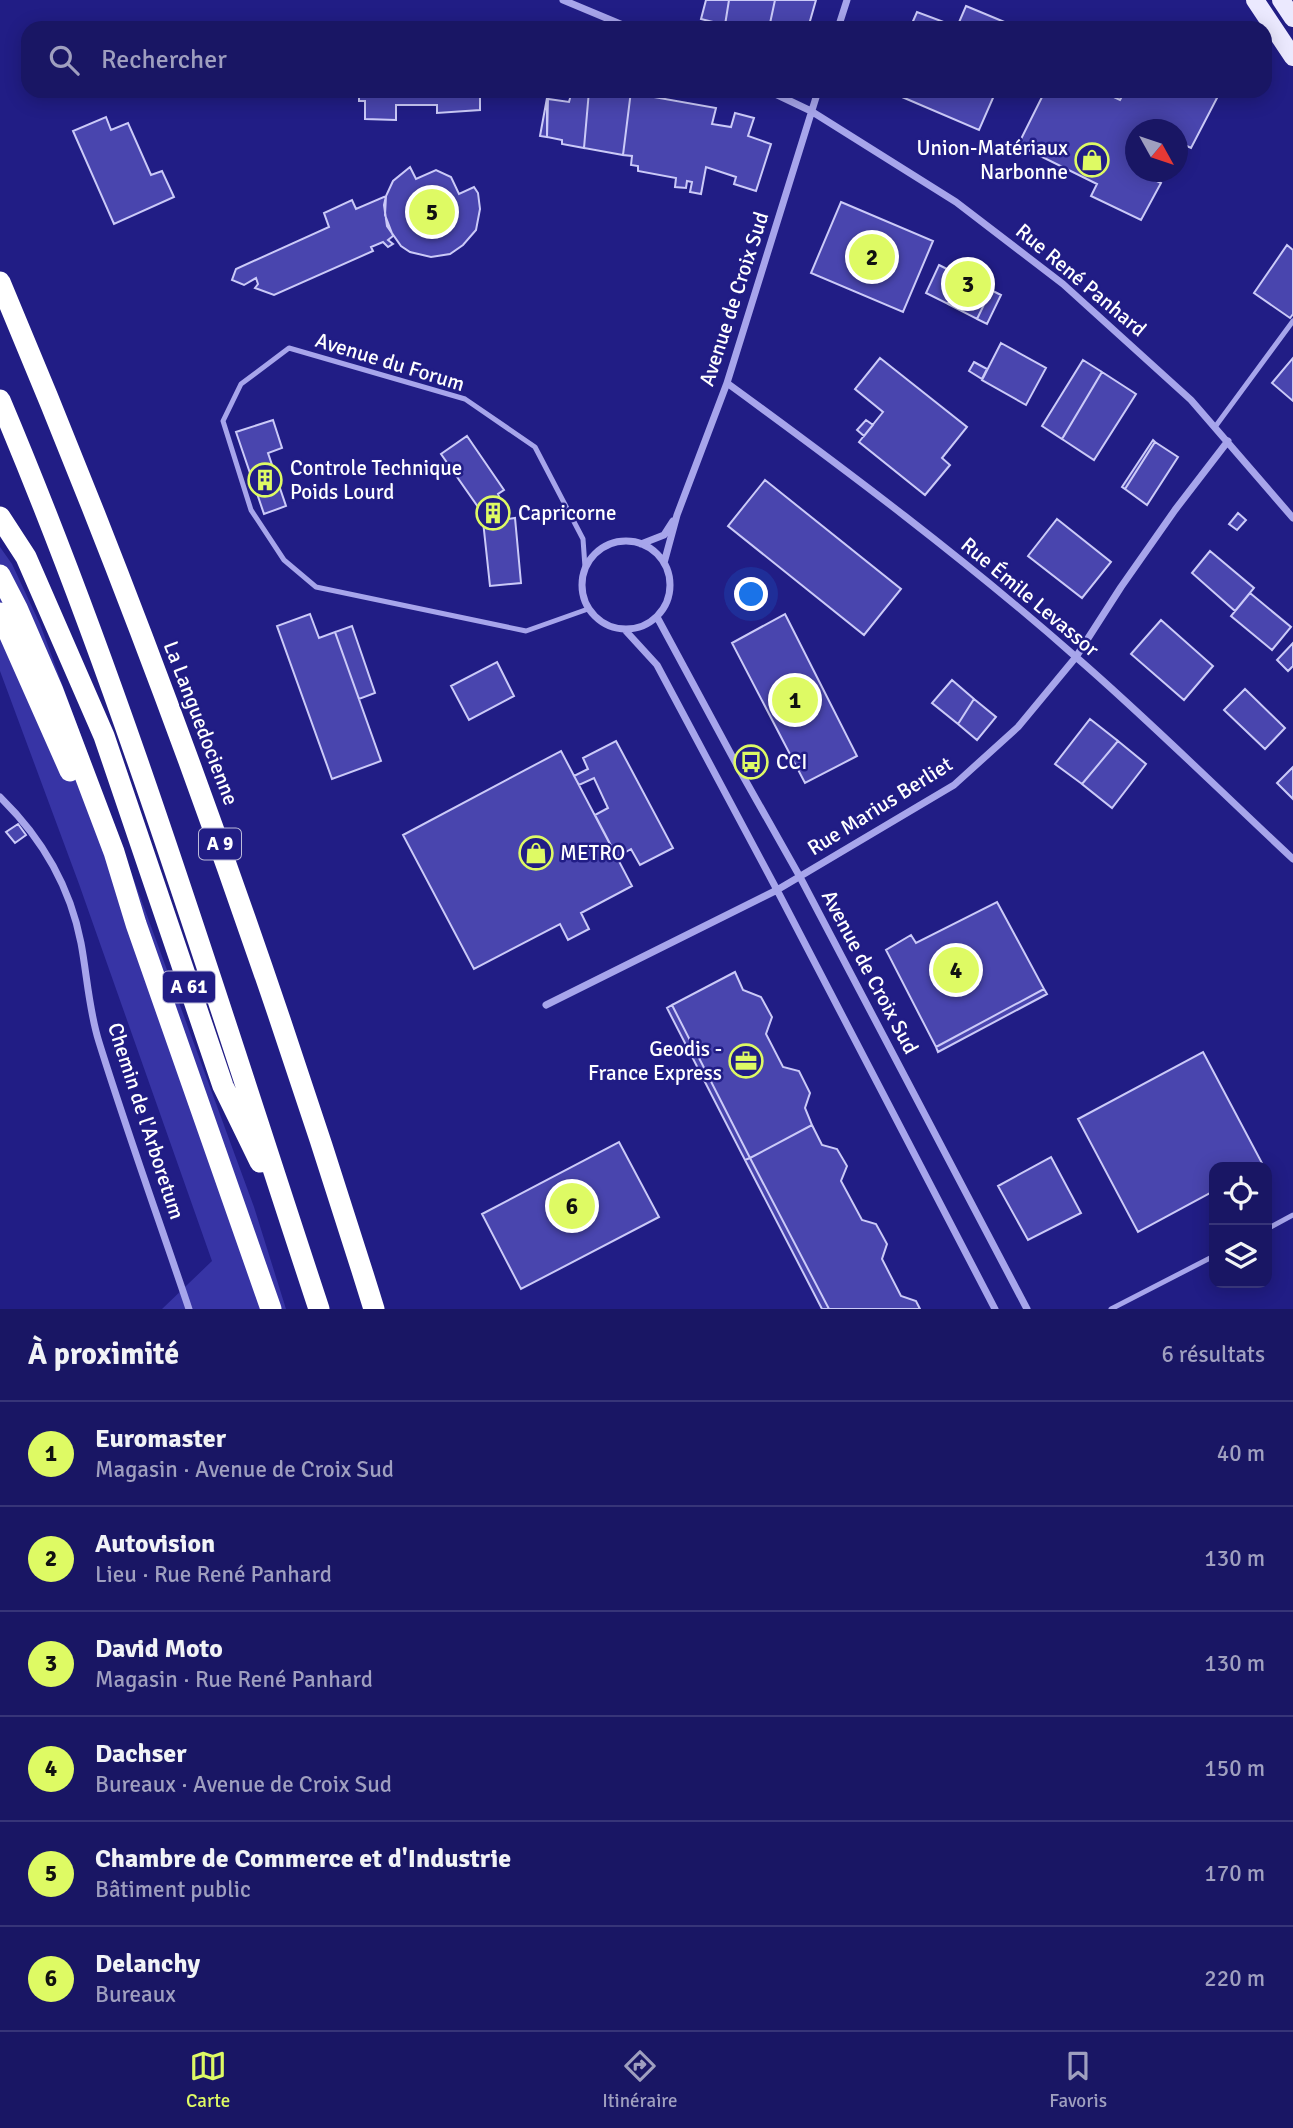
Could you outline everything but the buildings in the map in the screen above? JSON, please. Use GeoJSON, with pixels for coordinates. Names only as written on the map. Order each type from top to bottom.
{"type":"FeatureCollection","features":[{"type":"Feature","properties":{"kind":"highway","name":"La Languedocienne"},"geometry":{"type":"LineString","coordinates":[[0,282],[110,552],[208,809],[307,1098],[374,1309]]}},
{"type":"Feature","properties":{"kind":"highway","name":"A 9"},"geometry":{"type":"LineString","coordinates":[[0,400],[36,484],[172,858],[319,1309]]}},
{"type":"Feature","properties":{"kind":"highway","name":"A 61"},"geometry":{"type":"LineString","coordinates":[[0,517],[26,557],[104,736],[223,1086],[294,1230]]}},
{"type":"Feature","properties":{"kind":"highway"},"geometry":{"type":"LineString","coordinates":[[0,575],[53,691],[114,852],[136,924],[271,1309]]}},
{"type":"Feature","properties":{"kind":"highway"},"geometry":{"type":"LineString","coordinates":[[0,613],[136,924]]}},
{"type":"Feature","properties":{"kind":"main road"},"geometry":{"type":"LineString","coordinates":[[1255,0],[1269,21]]}},
{"type":"Feature","properties":{"kind":"main road"},"geometry":{"type":"LineString","coordinates":[[1281,0],[1293,18]]}},
{"type":"Feature","properties":{"kind":"main road"},"geometry":{"type":"LineString","coordinates":[[1272,26],[1293,57]]}},
{"type":"Feature","properties":{"kind":"street"},"geometry":{"type":"LineString","coordinates":[[563,0],[613,21]]}},
{"type":"Feature","properties":{"kind":"street"},"geometry":{"type":"LineString","coordinates":[[840,21],[848,0]]}},
{"type":"Feature","properties":{"kind":"street","name":"Rue René Panhard"},"geometry":{"type":"LineString","coordinates":[[784,98],[811,111],[957,202],[1063,284],[1191,400],[1293,518]]}},
{"type":"Feature","properties":{"kind":"street","name":"Avenue de Croix Sud"},"geometry":{"type":"LineString","coordinates":[[664,563],[677,515],[727,383],[816,98]]}},
{"type":"Feature","properties":{"kind":"street","name":"Rue Émile Levassor"},"geometry":{"type":"LineString","coordinates":[[727,383],[822,452],[1076,657],[1293,859]]}},
{"type":"Feature","properties":{"kind":"street","name":"Rue Marius Berliet"},"geometry":{"type":"LineString","coordinates":[[546,1005],[777,890],[954,785],[1018,727],[1076,657],[1152,543],[1228,441]]}},
{"type":"Feature","properties":{"kind":"street","name":"Avenue de Croix Sud"},"geometry":{"type":"LineString","coordinates":[[641,544],[664,535],[677,515]]}},
{"type":"Feature","properties":{"kind":"street"},"geometry":{"type":"LineString","coordinates":[[619,541],[641,544],[654,551],[664,563],[670,582],[668,601],[657,617],[642,627],[625,630],[603,625],[588,609],[581,589],[585,567],[599,550],[619,541]]}},
{"type":"Feature","properties":{"kind":"street","name":"Avenue de Croix Sud"},"geometry":{"type":"LineString","coordinates":[[657,617],[800,877],[1027,1309]]}},
{"type":"Feature","properties":{"kind":"street","name":"Avenue de Croix Sud"},"geometry":{"type":"LineString","coordinates":[[625,630],[657,665],[995,1309]]}},
{"type":"Feature","properties":{"kind":"street","name":"Chemin de l'Arboretum"},"geometry":{"type":"LineString","coordinates":[[0,797],[20,816],[44,848],[68,893],[81,939],[97,1039],[189,1309]]}},
{"type":"Feature","properties":{"kind":"lane"},"geometry":{"type":"LineString","coordinates":[[1215,427],[1293,321]]}},
{"type":"Feature","properties":{"kind":"lane","name":"Avenue du Forum"},"geometry":{"type":"LineString","coordinates":[[585,567],[583,539],[535,447],[465,399],[289,348],[241,384],[223,421],[251,510],[284,561],[316,586],[526,631],[588,609]]}},
{"type":"Feature","properties":{"kind":"lane"},"geometry":{"type":"LineString","coordinates":[[1272,1227],[1292,1217]]}},
{"type":"Feature","properties":{"kind":"lane"},"geometry":{"type":"LineString","coordinates":[[1111,1309],[1209,1259]]}},
{"type":"Feature","properties":{"kind":"shaded area"},"geometry":{"type":"Polygon","coordinates":[[[0,547],[12,564],[40,624],[254,1207],[286,1309],[162,1309],[212,1261],[79,884],[0,671],[0,547]]]}},
{"type":"Feature","properties":{"kind":"place","name":"Union-Matériaux Narbonne"},"geometry":{"type":"Point","coordinates":[1092,160]}},
{"type":"Feature","properties":{"kind":"place","name":"Chambre de Commerce et d'Industrie"},"geometry":{"type":"Point","coordinates":[432,212]}},
{"type":"Feature","properties":{"kind":"place","name":"Autovision"},"geometry":{"type":"Point","coordinates":[872,257]}},
{"type":"Feature","properties":{"kind":"place","name":"David Moto"},"geometry":{"type":"Point","coordinates":[968,284]}},
{"type":"Feature","properties":{"kind":"place","name":"Controle Technique Poids Lourd"},"geometry":{"type":"Point","coordinates":[265,480]}},
{"type":"Feature","properties":{"kind":"place","name":"Capricorne"},"geometry":{"type":"Point","coordinates":[493,513]}},
{"type":"Feature","properties":{"kind":"place","name":"Euromaster"},"geometry":{"type":"Point","coordinates":[795,700]}},
{"type":"Feature","properties":{"kind":"place","name":"CCI"},"geometry":{"type":"Point","coordinates":[751,762]}},
{"type":"Feature","properties":{"kind":"place","name":"METRO"},"geometry":{"type":"Point","coordinates":[536,853]}},
{"type":"Feature","properties":{"kind":"place","name":"Dachser"},"geometry":{"type":"Point","coordinates":[956,970]}},
{"type":"Feature","properties":{"kind":"place","name":"Geodis - France Express"},"geometry":{"type":"Point","coordinates":[746,1061]}},
{"type":"Feature","properties":{"kind":"place","name":"Delanchy"},"geometry":{"type":"Point","coordinates":[572,1206]}}]}
